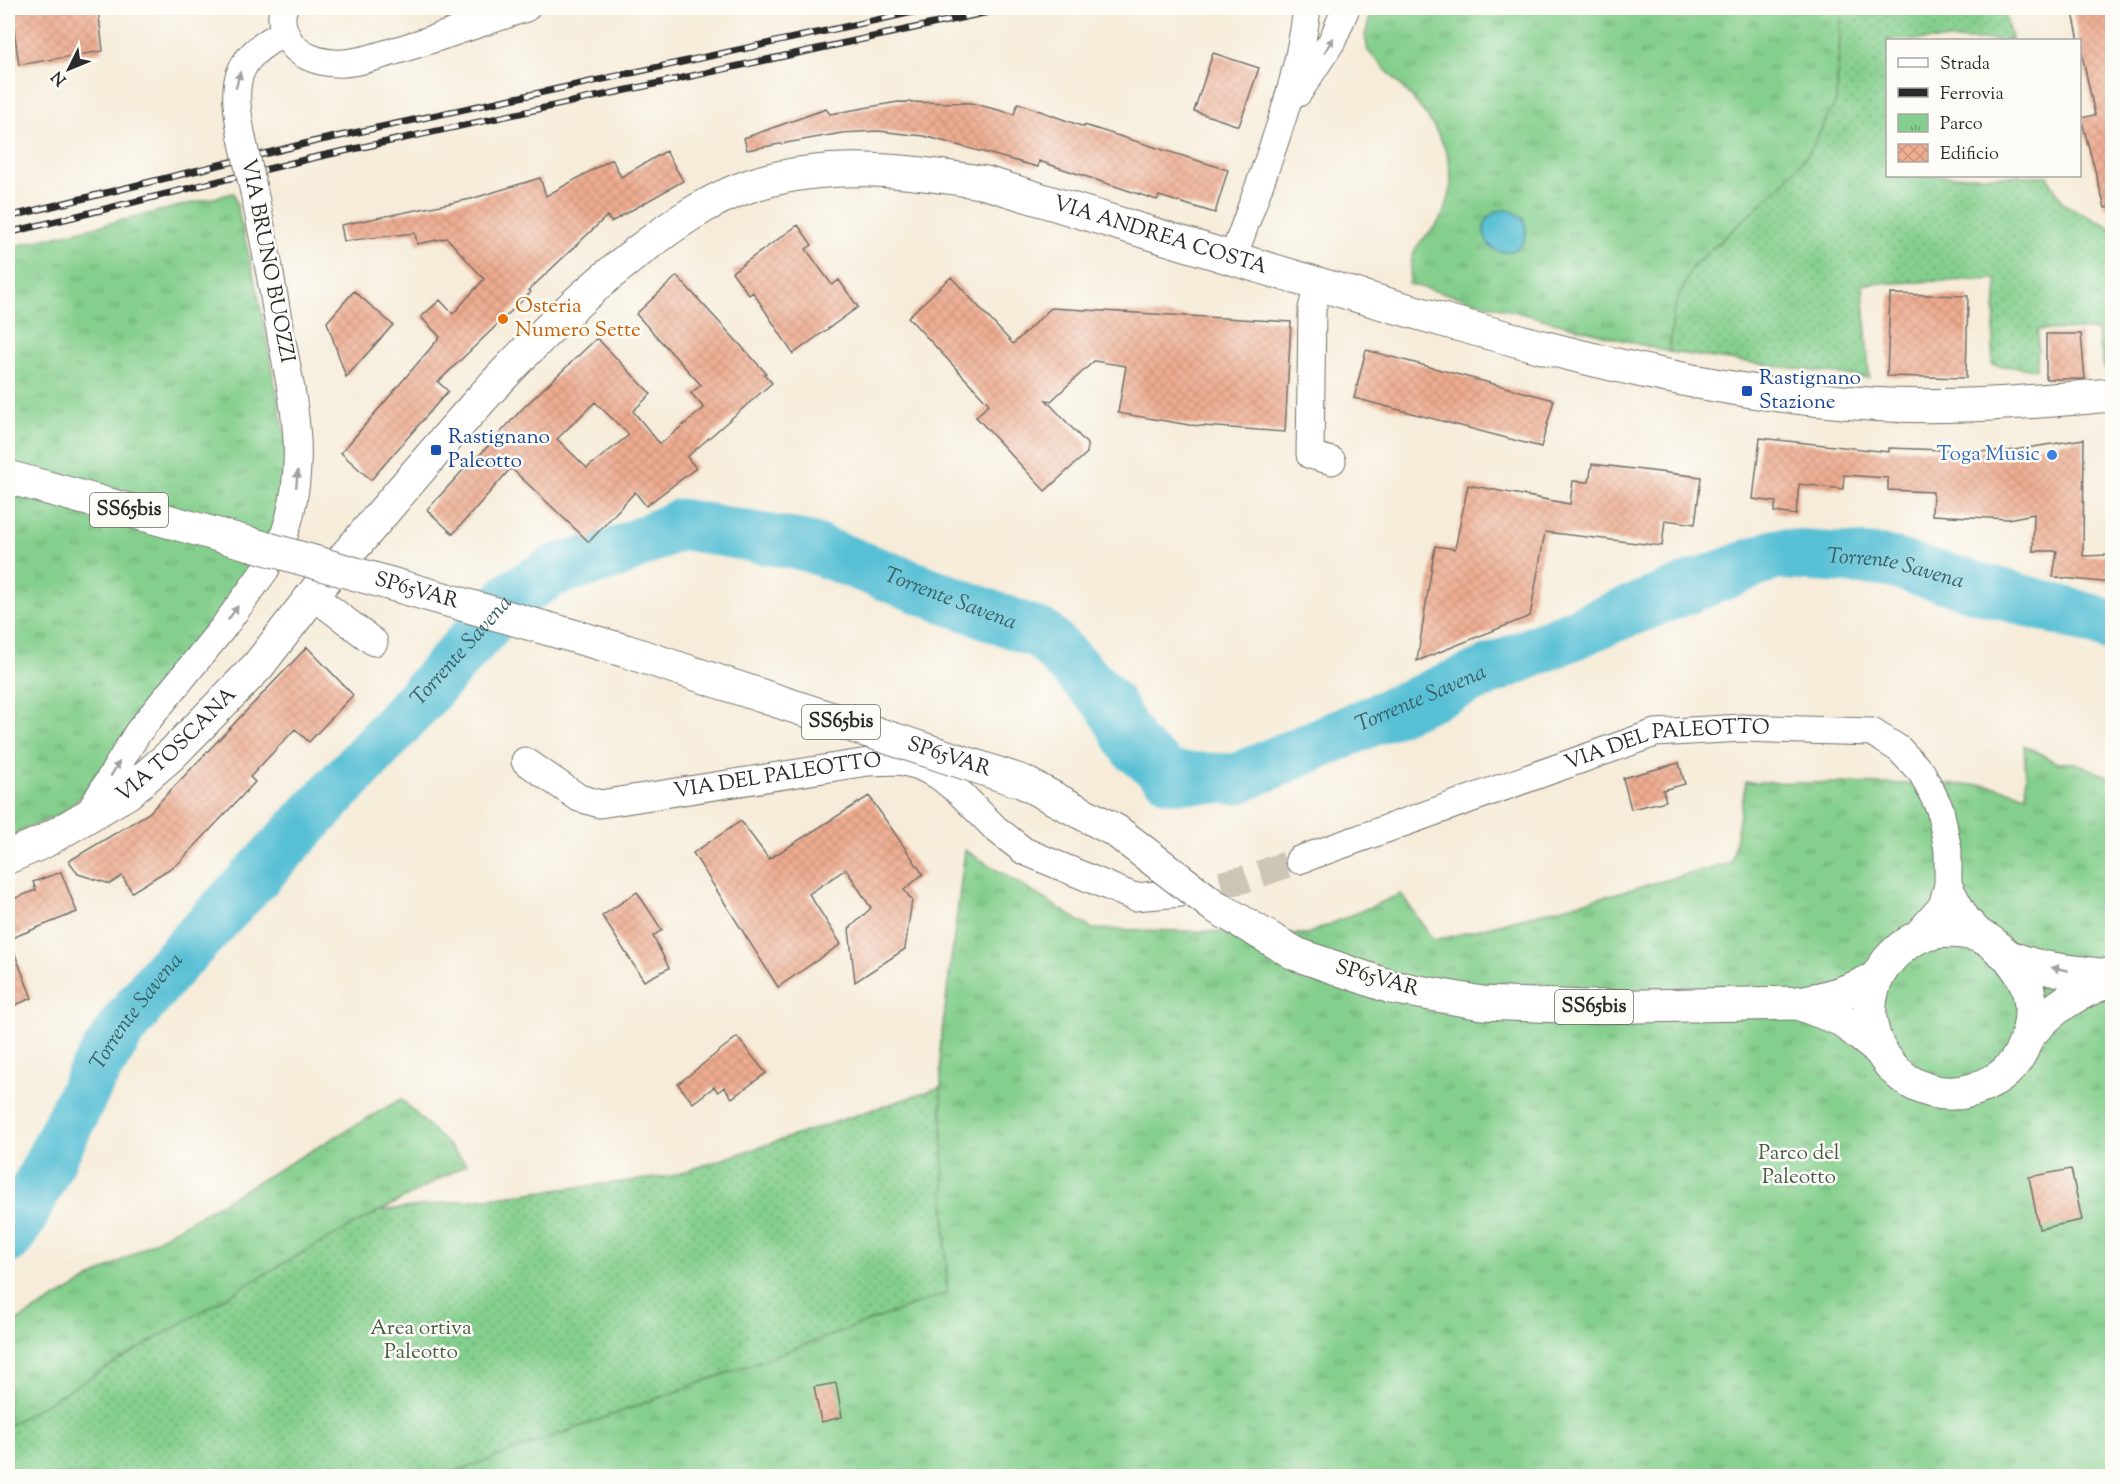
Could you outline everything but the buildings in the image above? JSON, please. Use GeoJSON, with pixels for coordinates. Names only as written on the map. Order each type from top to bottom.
{"type":"FeatureCollection","features":[{"type":"Feature","properties":{"kind":"main road","name":"VIA ANDREA COSTA"},"geometry":{"type":"LineString","coordinates":[[328,577],[460,423],[530,348],[619,266],[670,227],[713,201],[748,186],[826,170],[927,173],[986,183],[1318,284],[1580,358],[1659,376],[1747,391],[1870,404],[1940,405],[2112,394]]}},
{"type":"Feature","properties":{"kind":"main road","name":"SP65VAR"},"geometry":{"type":"LineString","coordinates":[[8,477],[258,556],[626,651],[1023,782],[1116,831],[1213,905],[1296,954],[1391,987],[1482,1003],[1586,1007],[1798,1003]]}},
{"type":"Feature","properties":{"kind":"main road","name":"VIA TOSCANA"},"geometry":{"type":"LineString","coordinates":[[8,857],[44,842],[127,793],[171,755],[258,666],[328,577]]}},
{"type":"Feature","properties":{"kind":"main road"},"geometry":{"type":"LineString","coordinates":[[1960,931],[1998,948],[2063,970],[2112,978],[2088,988],[2045,1016],[2029,1035],[2017,1060],[1997,1079],[1971,1091],[1944,1093],[1917,1087],[1893,1071],[1877,1048],[1869,1021],[1871,993],[1876,978],[1895,952],[1912,940],[1932,933],[1960,931]]}},
{"type":"Feature","properties":{"kind":"main road"},"geometry":{"type":"LineString","coordinates":[[1998,948],[2025,980],[2031,1007],[2029,1035]]}},
{"type":"Feature","properties":{"kind":"main road","name":"SS65bis"},"geometry":{"type":"LineString","coordinates":[[1798,1003],[1828,999],[1855,990],[1876,978]]}},
{"type":"Feature","properties":{"kind":"main road","name":"SS65bis"},"geometry":{"type":"LineString","coordinates":[[1798,1003],[1842,1020],[1877,1048]]}},
{"type":"Feature","properties":{"kind":"street"},"geometry":{"type":"LineString","coordinates":[[284,20],[293,47],[311,59],[342,63],[360,62],[526,8]]}},
{"type":"Feature","properties":{"kind":"street"},"geometry":{"type":"LineString","coordinates":[[1233,258],[1286,112],[1302,46],[1306,8]]}},
{"type":"Feature","properties":{"kind":"street"},"geometry":{"type":"LineString","coordinates":[[1286,112],[1332,41],[1346,8]]}},
{"type":"Feature","properties":{"kind":"street","name":"VIA BRUNO BUOZZI"},"geometry":{"type":"LineString","coordinates":[[284,20],[256,49],[241,69],[235,93],[242,138],[267,245],[297,414],[298,476],[285,536]]}},
{"type":"Feature","properties":{"kind":"street"},"geometry":{"type":"LineString","coordinates":[[1318,284],[1312,309],[1310,455],[1332,461]]}},
{"type":"Feature","properties":{"kind":"street"},"geometry":{"type":"LineString","coordinates":[[85,819],[138,732],[222,629],[258,556]]}},
{"type":"Feature","properties":{"kind":"street"},"geometry":{"type":"LineString","coordinates":[[328,577],[374,642]]}},
{"type":"Feature","properties":{"kind":"street","name":"VIA DEL PALEOTTO"},"geometry":{"type":"LineString","coordinates":[[1299,860],[1655,733],[1742,728],[1840,729],[1872,732],[1899,749],[1922,773],[1940,809],[1948,850],[1948,885],[1942,906],[1912,940]]}},
{"type":"Feature","properties":{"kind":"street","name":"VIA DEL PALEOTTO"},"geometry":{"type":"LineString","coordinates":[[525,761],[579,798],[600,804],[868,762],[900,761],[919,766],[939,776],[996,830],[1024,851],[1134,897],[1181,893]]}},
{"type":"Feature","properties":{"kind":"street","name":"VIA DEL PALEOTTO"},"geometry":{"type":"LineString","coordinates":[[1948,885],[1966,918],[1998,948]]}},
{"type":"Feature","properties":{"kind":"green space"},"geometry":{"type":"Polygon","coordinates":[[[1388,8],[1842,8],[1836,101],[1809,153],[1780,187],[1692,267],[1674,309],[1669,352],[1409,284],[1414,252],[1440,220],[1450,195],[1451,172],[1445,149],[1434,127],[1402,87],[1368,51],[1365,36],[1371,12],[1388,8]]]}},
{"type":"Feature","properties":{"kind":"green space"},"geometry":{"type":"Polygon","coordinates":[[[1842,8],[2004,8],[2011,39],[1886,39],[1886,177],[2048,177],[2064,204],[2112,228],[2112,370],[2105,371],[2097,330],[2038,330],[2037,369],[1992,365],[1997,279],[1863,284],[1869,378],[1669,352],[1674,309],[1692,267],[1780,187],[1809,153],[1836,101],[1842,8]]]}},
{"type":"Feature","properties":{"kind":"green space"},"geometry":{"type":"Polygon","coordinates":[[[234,193],[258,294],[291,469],[278,541],[77,801],[62,814],[8,836],[8,248],[234,193]]]}},
{"type":"Feature","properties":{"kind":"green space","name":"Parco del Paleotto"},"geometry":{"type":"Polygon","coordinates":[[[2024,745],[2057,763],[2076,763],[2112,778],[2112,1476],[444,1476],[947,1293],[940,1048],[965,850],[1092,929],[1307,934],[1401,894],[1434,941],[1731,863],[1746,782],[1988,785],[2027,795],[2024,745]]]}},
{"type":"Feature","properties":{"kind":"green space","name":"Area ortiva Paleotto"},"geometry":{"type":"Polygon","coordinates":[[[941,1087],[947,1293],[444,1476],[8,1476],[8,1426],[284,1263],[379,1211],[672,1176],[941,1087]]]}},
{"type":"Feature","properties":{"kind":"green space"},"geometry":{"type":"Polygon","coordinates":[[[401,1099],[467,1164],[284,1263],[8,1426],[8,1326],[401,1099]]]}},
{"type":"Feature","properties":{"kind":"water"},"geometry":{"type":"Polygon","coordinates":[[[1505,210],[1520,216],[1526,231],[1520,246],[1505,252],[1490,246],[1484,231],[1490,216],[1505,210]]]}},
{"type":"Feature","properties":{"kind":"waterway","name":"Torrente Savena"},"geometry":{"type":"LineString","coordinates":[[8,1238],[21,1219],[92,1076],[122,1028],[165,973],[377,747],[512,596],[556,570],[612,555],[681,524],[810,547],[1043,635],[1109,703],[1134,747],[1171,777],[1236,779],[1609,619],[1777,554],[1885,561],[2112,627]]}},
{"type":"Feature","properties":{"kind":"tunnel"},"geometry":{"type":"LineString","coordinates":[[1181,893],[1246,879],[1299,860]]}},
{"type":"Feature","properties":{"kind":"railway"},"geometry":{"type":"LineString","coordinates":[[8,217],[312,142],[932,8]]}},
{"type":"Feature","properties":{"kind":"railway"},"geometry":{"type":"LineString","coordinates":[[8,233],[312,158],[1007,8]]}},
{"type":"Feature","properties":{"kind":"place","name":"Osteria Numero Sette"},"geometry":{"type":"Point","coordinates":[503,319]}},
{"type":"Feature","properties":{"kind":"place","name":"Rastignano Stazione"},"geometry":{"type":"Point","coordinates":[1747,391]}},
{"type":"Feature","properties":{"kind":"place","name":"Rastignano Paleotto"},"geometry":{"type":"Point","coordinates":[436,450]}},
{"type":"Feature","properties":{"kind":"place","name":"Toga Music"},"geometry":{"type":"Point","coordinates":[2052,455]}}]}
